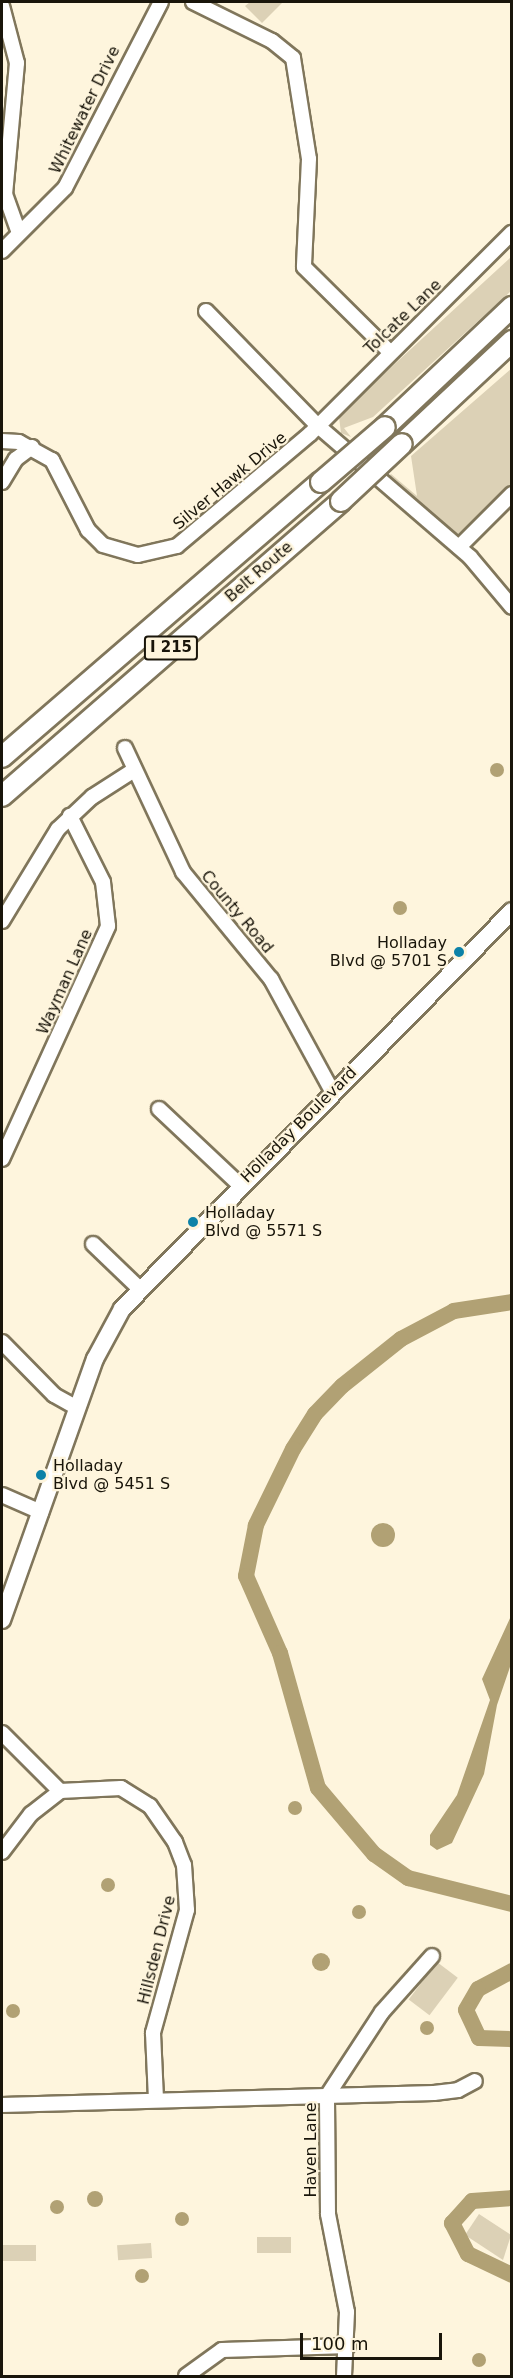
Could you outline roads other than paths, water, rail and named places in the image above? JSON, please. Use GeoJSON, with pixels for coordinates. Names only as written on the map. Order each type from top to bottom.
{"type":"FeatureCollection","features":[{"type":"Feature","properties":{"kind":"highway","name":"Belt Route"},"geometry":{"type":"LineString","coordinates":[[2,757],[385,427],[512,307]]}},
{"type":"Feature","properties":{"kind":"highway","name":"Belt Route"},"geometry":{"type":"LineString","coordinates":[[2,796],[341,501],[512,341]]}},
{"type":"Feature","properties":{"kind":"main road","name":"Holladay Boulevard"},"geometry":{"type":"LineString","coordinates":[[2,1620],[77,1408],[110,1328],[140,1289],[240,1185],[512,911]]}},
{"type":"Feature","properties":{"kind":"street","name":"Whitewater Drive"},"geometry":{"type":"LineString","coordinates":[[2,250],[65,188],[161,2]]}},
{"type":"Feature","properties":{"kind":"street"},"geometry":{"type":"LineString","coordinates":[[193,2],[272,41],[292,58],[309,159],[304,267],[390,352]]}},
{"type":"Feature","properties":{"kind":"street"},"geometry":{"type":"LineString","coordinates":[[2,6],[17,63],[4,184],[7,211],[19,233]]}},
{"type":"Feature","properties":{"kind":"street","name":"Tolcate Lane"},"geometry":{"type":"LineString","coordinates":[[317,425],[512,233]]}},
{"type":"Feature","properties":{"kind":"street"},"geometry":{"type":"LineString","coordinates":[[206,311],[317,425],[459,547],[512,607]]}},
{"type":"Feature","properties":{"kind":"street","name":"Silver Hawk Drive"},"geometry":{"type":"LineString","coordinates":[[2,441],[32,447],[62,472],[97,540],[118,552],[148,554],[193,537],[317,425]]}},
{"type":"Feature","properties":{"kind":"street"},"geometry":{"type":"LineString","coordinates":[[2,482],[16,459],[32,447]]}},
{"type":"Feature","properties":{"kind":"street"},"geometry":{"type":"LineString","coordinates":[[459,547],[512,494]]}},
{"type":"Feature","properties":{"kind":"street","name":"County Road"},"geometry":{"type":"LineString","coordinates":[[125,748],[183,872],[271,979],[332,1091]]}},
{"type":"Feature","properties":{"kind":"street"},"geometry":{"type":"LineString","coordinates":[[2,921],[70,816],[134,770]]}},
{"type":"Feature","properties":{"kind":"street","name":"Wayman Lane"},"geometry":{"type":"LineString","coordinates":[[2,1159],[108,926],[104,882],[70,816]]}},
{"type":"Feature","properties":{"kind":"street"},"geometry":{"type":"LineString","coordinates":[[159,1109],[240,1185]]}},
{"type":"Feature","properties":{"kind":"street"},"geometry":{"type":"LineString","coordinates":[[93,1244],[140,1289]]}},
{"type":"Feature","properties":{"kind":"street"},"geometry":{"type":"LineString","coordinates":[[2,1342],[54,1395],[77,1408]]}},
{"type":"Feature","properties":{"kind":"street"},"geometry":{"type":"LineString","coordinates":[[2,1495],[41,1512]]}},
{"type":"Feature","properties":{"kind":"street"},"geometry":{"type":"LineString","coordinates":[[2,1733],[60,1791],[31,1814],[2,1852]]}},
{"type":"Feature","properties":{"kind":"street","name":"Hillsden Drive"},"geometry":{"type":"LineString","coordinates":[[60,1791],[109,1786],[135,1795],[165,1823],[184,1865],[187,1910],[153,2033],[156,2098]]}},
{"type":"Feature","properties":{"kind":"street","name":"Haven Lane"},"geometry":{"type":"LineString","coordinates":[[344,2376],[348,2346],[328,2214],[327,2096],[382,2012],[432,1956]]}},
{"type":"Feature","properties":{"kind":"street"},"geometry":{"type":"LineString","coordinates":[[2,2105],[156,2098],[327,2096],[458,2090],[475,2081]]}},
{"type":"Feature","properties":{"kind":"street"},"geometry":{"type":"LineString","coordinates":[[186,2376],[222,2350],[348,2346]]}},
{"type":"Feature","properties":{"kind":"waterway"},"geometry":{"type":"LineString","coordinates":[[512,1302],[454,1311],[401,1339],[342,1386],[315,1414],[293,1449],[256,1525],[246,1576],[280,1653],[318,1788],[374,1854],[408,1878],[512,1904]]}},
{"type":"Feature","properties":{"kind":"waterway"},"geometry":{"type":"LineString","coordinates":[[512,1971],[478,1989],[466,2010],[479,2038],[512,2039]]}},
{"type":"Feature","properties":{"kind":"waterway"},"geometry":{"type":"LineString","coordinates":[[512,2198],[472,2201],[452,2223],[468,2254],[512,2275]]}},
{"type":"Feature","properties":{"kind":"place","name":"Holladay Blvd @ 5701 S"},"geometry":{"type":"Point","coordinates":[459,952]}},
{"type":"Feature","properties":{"kind":"place","name":"Holladay Blvd @ 5571 S"},"geometry":{"type":"Point","coordinates":[193,1222]}},
{"type":"Feature","properties":{"kind":"place","name":"Holladay Blvd @ 5451 S"},"geometry":{"type":"Point","coordinates":[41,1475]}}]}
